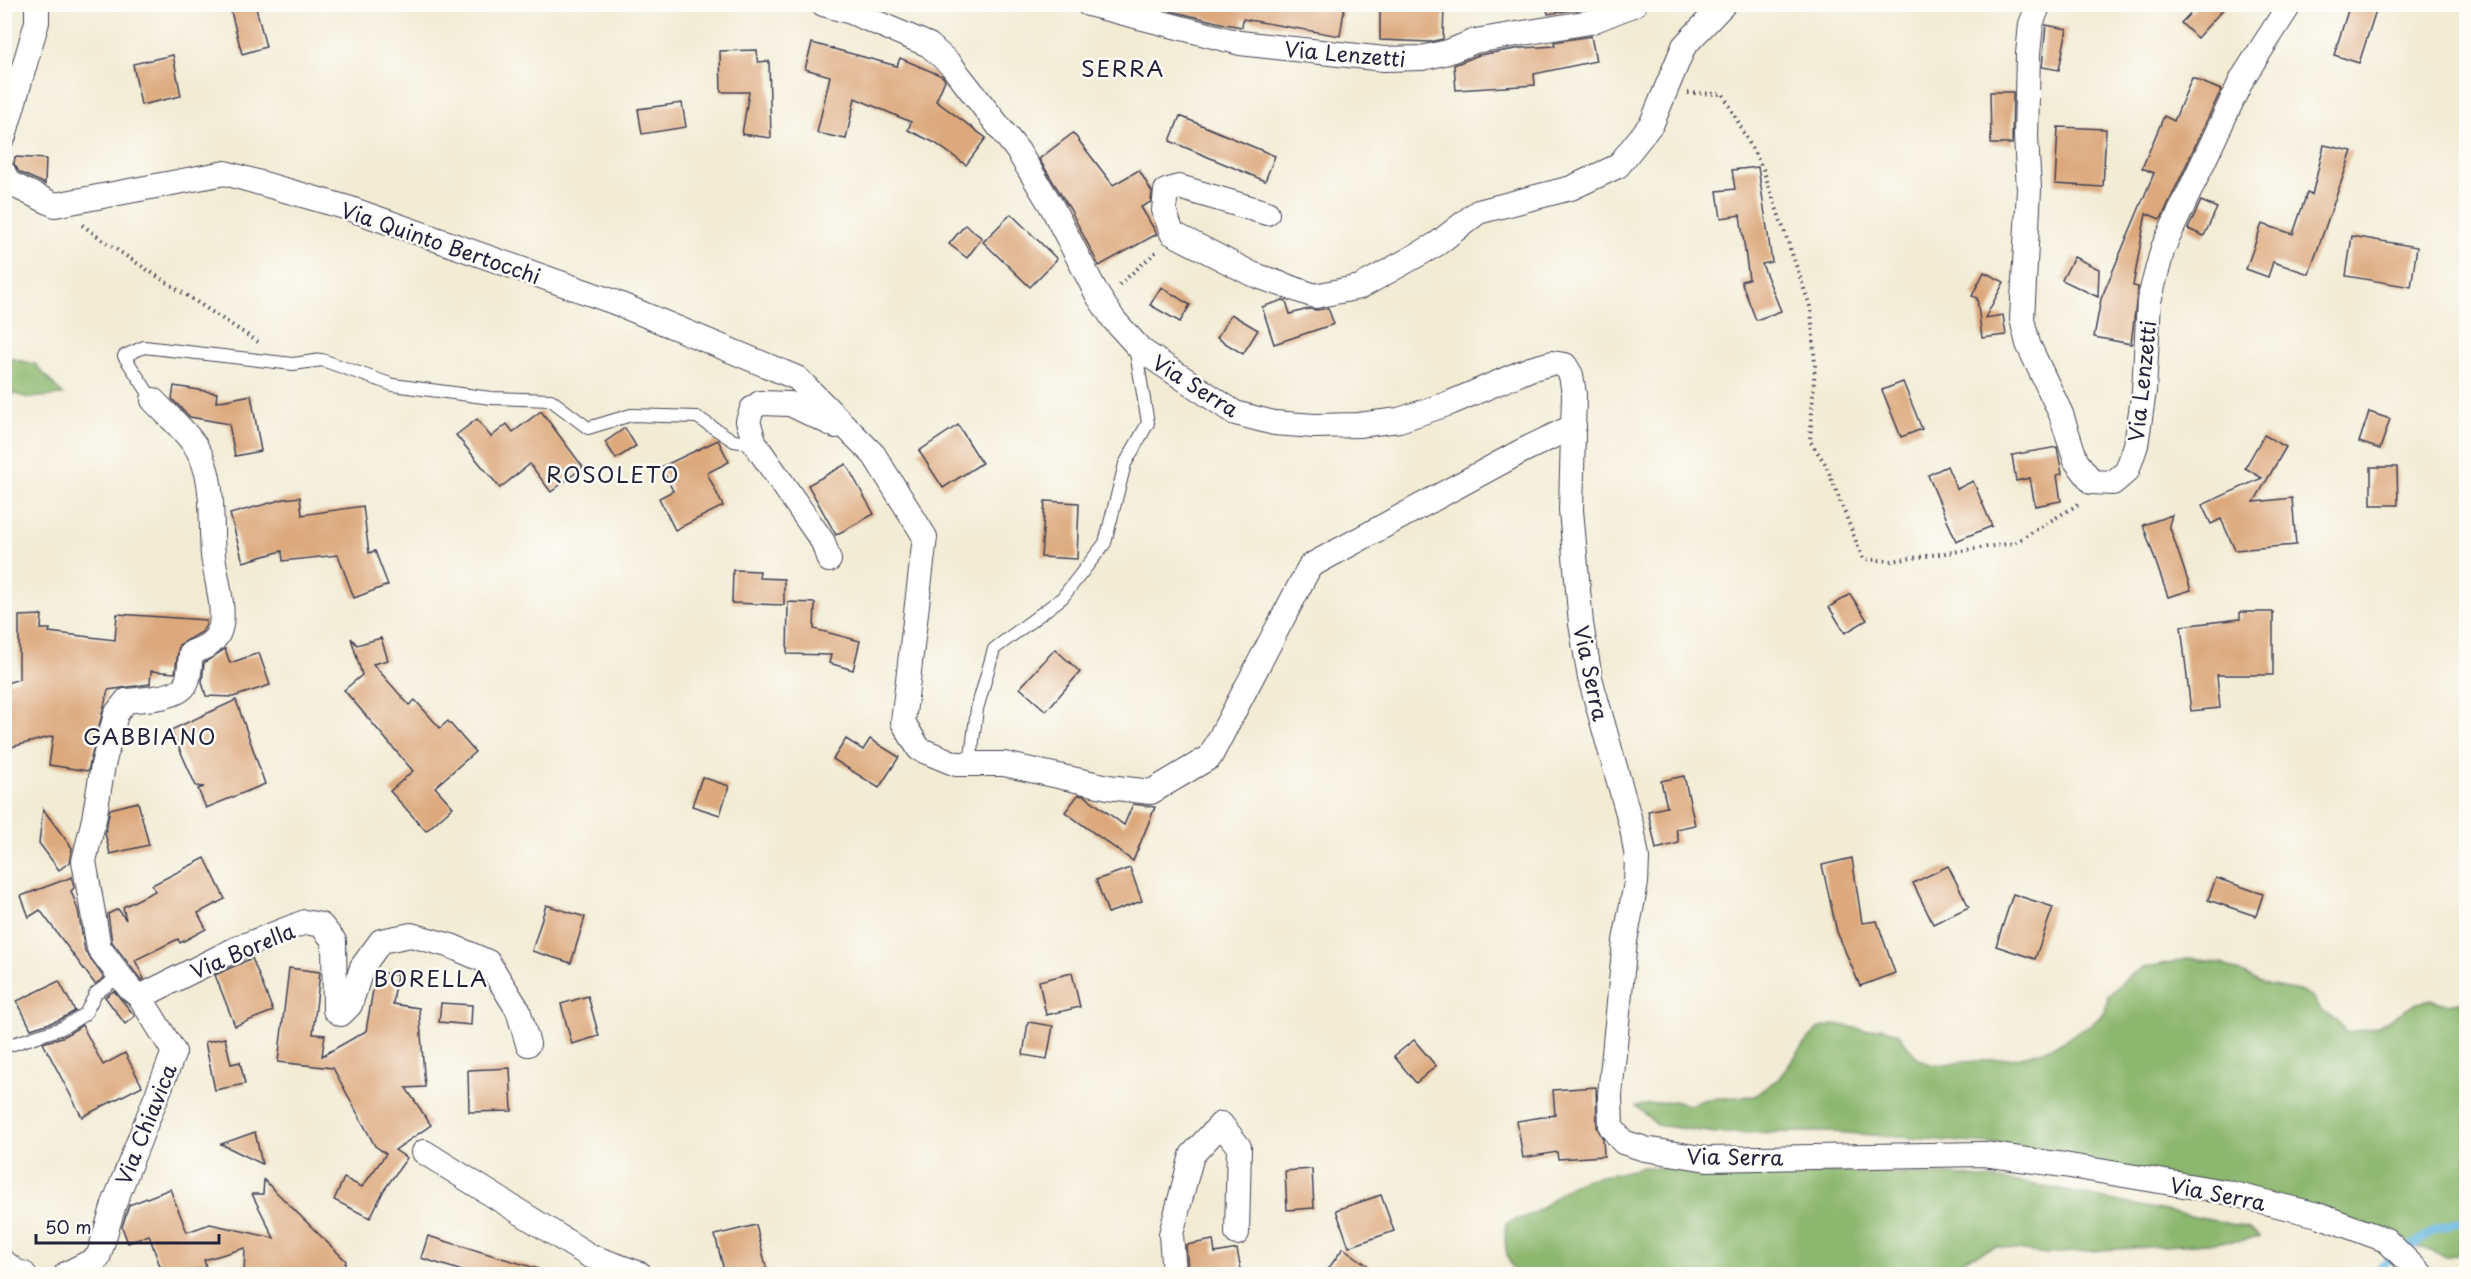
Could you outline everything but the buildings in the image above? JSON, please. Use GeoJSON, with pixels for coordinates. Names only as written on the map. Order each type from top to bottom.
{"type":"FeatureCollection","features":[{"type":"Feature","properties":{"kind":"street"},"geometry":{"type":"LineString","coordinates":[[4,136],[37,22],[37,4]]}},
{"type":"Feature","properties":{"kind":"street","name":"Via Serra"},"geometry":{"type":"LineString","coordinates":[[823,4],[851,12],[929,45],[951,65],[1018,150],[1052,207],[1098,296],[1114,320],[1134,343],[1166,368],[1235,413],[1274,423],[1314,426],[1358,425],[1399,420],[1450,403],[1530,369],[1552,363],[1565,364],[1571,375],[1574,426],[1570,510],[1581,624],[1590,678],[1632,828],[1637,858],[1636,883],[1625,941],[1610,1095],[1611,1127],[1623,1142],[1645,1149],[1707,1159],[1984,1154],[2064,1165],[2225,1192],[2318,1215],[2386,1240],[2421,1273]]}},
{"type":"Feature","properties":{"kind":"street","name":"Via Lenzetti"},"geometry":{"type":"LineString","coordinates":[[1088,4],[1240,43],[1384,59],[1422,58],[1449,52],[1475,41],[1590,22],[1635,4]]}},
{"type":"Feature","properties":{"kind":"street"},"geometry":{"type":"LineString","coordinates":[[1267,213],[1179,187],[1166,191],[1164,210],[1172,233],[1252,274],[1315,296],[1360,287],[1437,244],[1478,212],[1571,189],[1618,166],[1652,123],[1684,46],[1724,4]]}},
{"type":"Feature","properties":{"kind":"street"},"geometry":{"type":"LineString","coordinates":[[2039,4],[2031,24],[2028,54],[2026,137],[2029,189],[2022,319],[2028,344],[2061,414],[2076,461],[2092,482],[2113,483]]}},
{"type":"Feature","properties":{"kind":"street","name":"Via Lenzetti"},"geometry":{"type":"LineString","coordinates":[[2113,483],[2127,471],[2136,445],[2144,391],[2149,301],[2163,248],[2242,79],[2290,4]]}},
{"type":"Feature","properties":{"kind":"street"},"geometry":{"type":"LineString","coordinates":[[4,173],[7,182],[55,204]]}},
{"type":"Feature","properties":{"kind":"street","name":"Via Quinto Bertocchi"},"geometry":{"type":"LineString","coordinates":[[55,204],[225,173],[348,208],[614,302],[797,378],[874,455],[926,537],[903,722],[919,750],[956,764],[1004,764],[1108,787],[1152,792],[1210,757],[1311,566],[1522,451],[1574,426]]}},
{"type":"Feature","properties":{"kind":"street"},"geometry":{"type":"LineString","coordinates":[[140,997],[130,989],[99,948],[84,861],[103,765],[116,714],[126,701],[170,695],[181,691],[187,683],[191,653],[210,645],[219,631],[221,613],[213,554],[212,508],[205,468],[197,447],[153,400]]}},
{"type":"Feature","properties":{"kind":"street"},"geometry":{"type":"LineString","coordinates":[[830,560],[823,542],[756,444],[748,421],[752,410],[760,403],[790,404],[854,435]]}},
{"type":"Feature","properties":{"kind":"street","name":"Via Borella"},"geometry":{"type":"LineString","coordinates":[[140,997],[238,948],[304,922],[321,925],[334,941],[335,1010],[341,1014],[350,1005],[362,968],[381,941],[411,935],[451,946],[488,962],[518,1010],[528,1044]]}},
{"type":"Feature","properties":{"kind":"street","name":"Via Chiavica"},"geometry":{"type":"LineString","coordinates":[[66,1275],[99,1258],[114,1204],[174,1052],[140,997]]}},
{"type":"Feature","properties":{"kind":"street"},"geometry":{"type":"LineString","coordinates":[[1174,1275],[1171,1234],[1192,1155],[1221,1124],[1239,1147],[1237,1233]]}},
{"type":"Feature","properties":{"kind":"street"},"geometry":{"type":"LineString","coordinates":[[424,1152],[590,1256],[640,1275]]}},
{"type":"Feature","properties":{"kind":"street"},"geometry":{"type":"LineString","coordinates":[[4,1262],[24,1275]]}},
{"type":"Feature","properties":{"kind":"lane"},"geometry":{"type":"LineString","coordinates":[[970,764],[977,709],[994,649],[1062,598],[1105,543],[1125,465],[1148,423],[1134,343]]}},
{"type":"Feature","properties":{"kind":"lane"},"geometry":{"type":"LineString","coordinates":[[153,400],[124,356],[144,347],[293,364],[322,360],[393,385],[491,398],[551,400],[588,428],[631,415],[697,417],[734,441],[756,444]]}},
{"type":"Feature","properties":{"kind":"lane"},"geometry":{"type":"LineString","coordinates":[[4,1047],[62,1028],[85,1014],[96,993],[118,972]]}},
{"type":"Feature","properties":{"kind":"path"},"geometry":{"type":"LineString","coordinates":[[1666,92],[1723,94],[1763,169],[1811,309],[1815,365],[1810,441],[1826,465],[1863,559],[1892,561],[2014,543],[2113,483]]}},
{"type":"Feature","properties":{"kind":"path"},"geometry":{"type":"LineString","coordinates":[[55,204],[120,252],[293,364]]}},
{"type":"Feature","properties":{"kind":"path"},"geometry":{"type":"LineString","coordinates":[[1117,286],[1154,255],[1172,233]]}},
{"type":"Feature","properties":{"kind":"green space"},"geometry":{"type":"Polygon","coordinates":[[[4,357],[35,364],[63,395],[29,398],[5,391],[4,357]]]}},
{"type":"Feature","properties":{"kind":"green space"},"geometry":{"type":"Polygon","coordinates":[[[2191,958],[2223,964],[2267,985],[2299,991],[2313,998],[2322,1012],[2337,1019],[2346,1032],[2375,1028],[2417,1003],[2432,1000],[2447,1004],[2466,1001],[2466,1251],[2446,1257],[2399,1239],[2004,1145],[1832,1132],[1716,1133],[1657,1125],[1636,1106],[1674,1101],[1690,1105],[1706,1099],[1754,1096],[1779,1078],[1808,1039],[1819,1029],[1835,1024],[1866,1030],[1882,1028],[1898,1033],[1917,1058],[1932,1065],[2020,1057],[2053,1047],[2093,1023],[2105,1012],[2108,996],[2129,976],[2143,968],[2191,958]]]}},
{"type":"Feature","properties":{"kind":"green space"},"geometry":{"type":"Polygon","coordinates":[[[1642,1167],[1954,1175],[2026,1183],[2250,1228],[2260,1237],[2238,1241],[2046,1254],[1996,1247],[1965,1259],[1954,1272],[1934,1274],[1518,1274],[1510,1263],[1506,1250],[1506,1223],[1533,1213],[1578,1182],[1642,1167]]]}},
{"type":"Feature","properties":{"kind":"waterway"},"geometry":{"type":"LineString","coordinates":[[2370,1274],[2436,1229],[2466,1219]]}},
{"type":"Feature","properties":{"kind":"district","name":"SERRA"},"geometry":{"type":"Point","coordinates":[1123,67]}},
{"type":"Feature","properties":{"kind":"district","name":"ROSOLETO"},"geometry":{"type":"Point","coordinates":[613,473]}},
{"type":"Feature","properties":{"kind":"district","name":"GABBIANO"},"geometry":{"type":"Point","coordinates":[150,735]}},
{"type":"Feature","properties":{"kind":"district","name":"BORELLA"},"geometry":{"type":"Point","coordinates":[431,977]}}]}
